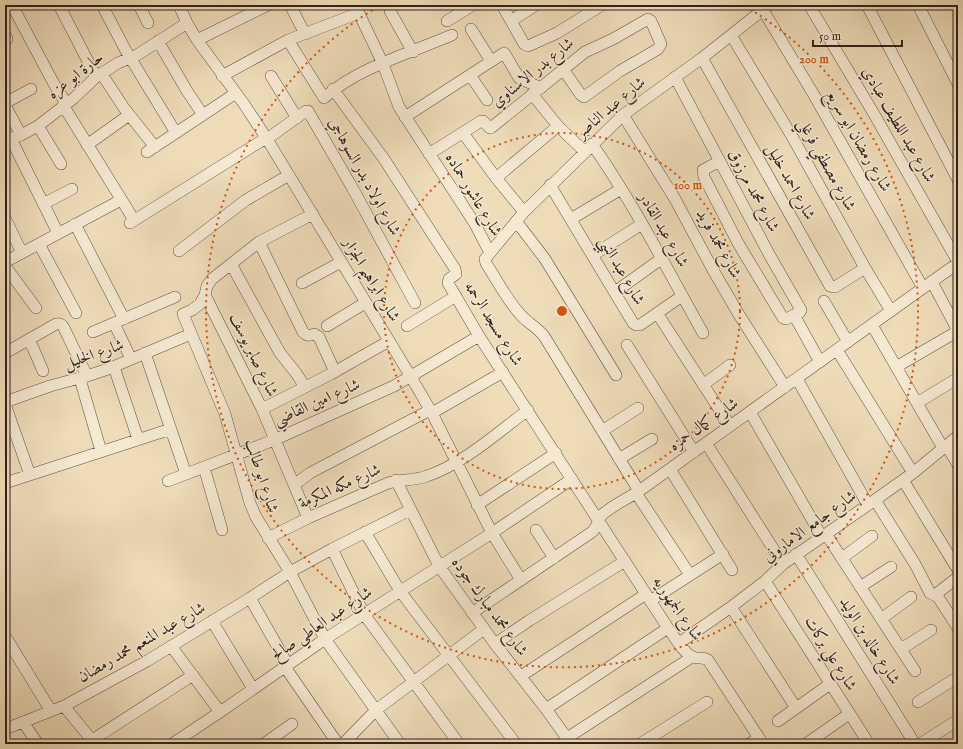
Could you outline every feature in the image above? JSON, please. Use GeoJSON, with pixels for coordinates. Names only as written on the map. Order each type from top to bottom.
{"type":"FeatureCollection","features":[{"type":"Feature","properties":{"kind":"street"},"geometry":{"type":"LineString","coordinates":[[5,8],[12,5],[87,144],[121,200],[5,262]]}},
{"type":"Feature","properties":{"kind":"street"},"geometry":{"type":"LineString","coordinates":[[59,5],[99,75],[129,115],[151,149],[236,93]]}},
{"type":"Feature","properties":{"kind":"street"},"geometry":{"type":"LineString","coordinates":[[102,5],[130,58],[176,133]]}},
{"type":"Feature","properties":{"kind":"street"},"geometry":{"type":"LineString","coordinates":[[139,5],[148,23]]}},
{"type":"Feature","properties":{"kind":"street"},"geometry":{"type":"LineString","coordinates":[[197,40],[268,5]]}},
{"type":"Feature","properties":{"kind":"street"},"geometry":{"type":"LineString","coordinates":[[290,5],[304,34]]}},
{"type":"Feature","properties":{"kind":"street"},"geometry":{"type":"LineString","coordinates":[[447,21],[473,5]]}},
{"type":"Feature","properties":{"kind":"street"},"geometry":{"type":"LineString","coordinates":[[502,5],[524,44],[528,46],[557,32],[602,5]]}},
{"type":"Feature","properties":{"kind":"street"},"geometry":{"type":"LineString","coordinates":[[510,20],[536,5]]}},
{"type":"Feature","properties":{"kind":"street","name":"شارع عبد اللطيف عبادي"},"geometry":{"type":"LineString","coordinates":[[809,5],[874,114],[958,263]]}},
{"type":"Feature","properties":{"kind":"street"},"geometry":{"type":"LineString","coordinates":[[867,5],[958,180]]}},
{"type":"Feature","properties":{"kind":"street"},"geometry":{"type":"LineString","coordinates":[[918,5],[958,84]]}},
{"type":"Feature","properties":{"kind":"street","name":"شارع ابراهيم الجزار"},"geometry":{"type":"LineString","coordinates":[[183,6],[187,23],[197,40],[222,76],[236,93],[266,138],[411,377],[431,411],[492,533],[521,580]]}},
{"type":"Feature","properties":{"kind":"street","name":"شارع عبد الناصر"},"geometry":{"type":"LineString","coordinates":[[490,253],[516,221],[550,185],[623,116],[702,58],[766,8]]}},
{"type":"Feature","properties":{"kind":"street","name":"شارع رمضان ابو سريع"},"geometry":{"type":"LineString","coordinates":[[766,8],[814,95],[928,285],[958,331]]}},
{"type":"Feature","properties":{"kind":"street"},"geometry":{"type":"LineString","coordinates":[[222,76],[288,40],[357,9]]}},
{"type":"Feature","properties":{"kind":"street","name":"شارع عاشور حماده"},"geometry":{"type":"LineString","coordinates":[[357,9],[383,64],[399,107],[475,224],[490,253],[485,259],[486,263],[508,298],[527,322],[544,336],[690,575]]}},
{"type":"Feature","properties":{"kind":"street"},"geometry":{"type":"LineString","coordinates":[[390,11],[413,52]]}},
{"type":"Feature","properties":{"kind":"street","name":"شارع بدر الاسناوي"},"geometry":{"type":"LineString","coordinates":[[429,154],[481,121],[483,121],[490,128],[492,127],[563,69],[589,49],[613,39],[648,19],[651,20],[661,44],[660,47],[620,71],[584,97],[580,95],[563,69]]}},
{"type":"Feature","properties":{"kind":"street","name":"حارة ابو عزه"},"geometry":{"type":"LineString","coordinates":[[12,139],[38,126],[52,116],[99,75],[136,55],[187,23]]}},
{"type":"Feature","properties":{"kind":"street"},"geometry":{"type":"LineString","coordinates":[[472,29],[491,61]]}},
{"type":"Feature","properties":{"kind":"street"},"geometry":{"type":"LineString","coordinates":[[288,40],[324,98],[333,89],[364,72],[452,35]]}},
{"type":"Feature","properties":{"kind":"street","name":"شارع مصطفي فرغلي"},"geometry":{"type":"LineString","coordinates":[[731,36],[793,138],[865,268],[891,311]]}},
{"type":"Feature","properties":{"kind":"street"},"geometry":{"type":"LineString","coordinates":[[158,41],[187,91],[203,115]]}},
{"type":"Feature","properties":{"kind":"street"},"geometry":{"type":"LineString","coordinates":[[405,117],[505,53],[519,78],[536,91]]}},
{"type":"Feature","properties":{"kind":"street","name":"شارع احمد خليل"},"geometry":{"type":"LineString","coordinates":[[702,58],[830,286],[835,287],[865,268]]}},
{"type":"Feature","properties":{"kind":"street"},"geometry":{"type":"LineString","coordinates":[[470,75],[487,100]]}},
{"type":"Feature","properties":{"kind":"street"},"geometry":{"type":"LineString","coordinates":[[271,76],[297,118]]}},
{"type":"Feature","properties":{"kind":"street","name":"شارع محمد مرزوق"},"geometry":{"type":"LineString","coordinates":[[675,77],[769,254],[801,310],[794,315]]}},
{"type":"Feature","properties":{"kind":"street"},"geometry":{"type":"LineString","coordinates":[[31,89],[5,104],[12,139],[58,233]]}},
{"type":"Feature","properties":{"kind":"street","name":"شارع مسجد الرحمه"},"geometry":{"type":"LineString","coordinates":[[333,89],[384,159],[455,269],[455,276],[448,281],[456,296],[479,336],[599,520]]}},
{"type":"Feature","properties":{"kind":"street","name":"شارع عبد القادر"},"geometry":{"type":"LineString","coordinates":[[536,91],[558,126],[589,148],[621,189],[703,333]]}},
{"type":"Feature","properties":{"kind":"street","name":"شارع اولاد بدر السوهاجي"},"geometry":{"type":"LineString","coordinates":[[121,200],[132,221],[308,111],[353,189],[415,303]]}},
{"type":"Feature","properties":{"kind":"street"},"geometry":{"type":"LineString","coordinates":[[87,144],[129,115]]}},
{"type":"Feature","properties":{"kind":"street","name":"شارع محمد فريد"},"geometry":{"type":"LineString","coordinates":[[623,116],[675,199],[738,313],[785,387]]}},
{"type":"Feature","properties":{"kind":"street"},"geometry":{"type":"LineString","coordinates":[[38,126],[61,164]]}},
{"type":"Feature","properties":{"kind":"street"},"geometry":{"type":"LineString","coordinates":[[496,178],[558,126]]}},
{"type":"Feature","properties":{"kind":"street"},"geometry":{"type":"LineString","coordinates":[[463,133],[496,178],[524,212]]}},
{"type":"Feature","properties":{"kind":"street"},"geometry":{"type":"LineString","coordinates":[[720,161],[703,170],[704,177],[738,243],[783,318],[786,319],[794,315],[820,362]]}},
{"type":"Feature","properties":{"kind":"street"},"geometry":{"type":"LineString","coordinates":[[179,251],[246,200],[289,175]]}},
{"type":"Feature","properties":{"kind":"street","name":"شارع عبد النبي"},"geometry":{"type":"LineString","coordinates":[[550,185],[634,324],[640,324],[682,296]]}},
{"type":"Feature","properties":{"kind":"street"},"geometry":{"type":"LineString","coordinates":[[43,204],[72,189]]}},
{"type":"Feature","properties":{"kind":"street"},"geometry":{"type":"LineString","coordinates":[[571,219],[621,189]]}},
{"type":"Feature","properties":{"kind":"street"},"geometry":{"type":"LineString","coordinates":[[205,295],[207,286],[212,279],[259,242],[313,214]]}},
{"type":"Feature","properties":{"kind":"street"},"geometry":{"type":"LineString","coordinates":[[5,218],[22,253]]}},
{"type":"Feature","properties":{"kind":"street"},"geometry":{"type":"LineString","coordinates":[[516,221],[545,259],[616,376]]}},
{"type":"Feature","properties":{"kind":"street"},"geometry":{"type":"LineString","coordinates":[[75,224],[119,321],[131,360]]}},
{"type":"Feature","properties":{"kind":"street"},"geometry":{"type":"LineString","coordinates":[[593,255],[642,224]]}},
{"type":"Feature","properties":{"kind":"street"},"geometry":{"type":"LineString","coordinates":[[259,242],[303,332],[306,335],[309,336],[314,334],[318,337],[335,372]]}},
{"type":"Feature","properties":{"kind":"street"},"geometry":{"type":"LineString","coordinates":[[39,244],[76,313]]}},
{"type":"Feature","properties":{"kind":"street"},"geometry":{"type":"LineString","coordinates":[[615,292],[661,259]]}},
{"type":"Feature","properties":{"kind":"street"},"geometry":{"type":"LineString","coordinates":[[302,283],[341,262]]}},
{"type":"Feature","properties":{"kind":"street","name":"شارع كمال حمزه"},"geometry":{"type":"LineString","coordinates":[[472,613],[592,532],[597,527],[599,520],[604,514],[638,492],[958,263]]}},
{"type":"Feature","properties":{"kind":"street"},"geometry":{"type":"LineString","coordinates":[[231,264],[280,354],[306,387]]}},
{"type":"Feature","properties":{"kind":"street"},"geometry":{"type":"LineString","coordinates":[[5,266],[36,308]]}},
{"type":"Feature","properties":{"kind":"street","name":"شارع ابو طالب"},"geometry":{"type":"LineString","coordinates":[[205,295],[200,304],[183,314],[225,414],[250,502],[256,517],[290,572],[325,639],[400,744]]}},
{"type":"Feature","properties":{"kind":"street","name":"شارع صابر يوسف"},"geometry":{"type":"LineString","coordinates":[[205,295],[262,408],[274,440],[308,518]]}},
{"type":"Feature","properties":{"kind":"street"},"geometry":{"type":"LineString","coordinates":[[406,326],[456,296]]}},
{"type":"Feature","properties":{"kind":"street"},"geometry":{"type":"LineString","coordinates":[[93,332],[175,297]]}},
{"type":"Feature","properties":{"kind":"street"},"geometry":{"type":"LineString","coordinates":[[824,301],[848,342]]}},
{"type":"Feature","properties":{"kind":"street"},"geometry":{"type":"LineString","coordinates":[[328,326],[366,303]]}},
{"type":"Feature","properties":{"kind":"street"},"geometry":{"type":"LineString","coordinates":[[657,313],[730,426]]}},
{"type":"Feature","properties":{"kind":"street"},"geometry":{"type":"LineString","coordinates":[[5,353],[56,324],[63,325],[84,378],[101,451]]}},
{"type":"Feature","properties":{"kind":"street"},"geometry":{"type":"LineString","coordinates":[[872,325],[944,447],[958,464]]}},
{"type":"Feature","properties":{"kind":"street"},"geometry":{"type":"LineString","coordinates":[[896,367],[958,331]]}},
{"type":"Feature","properties":{"kind":"street","name":"شارع الخليل"},"geometry":{"type":"LineString","coordinates":[[5,403],[50,386],[84,378],[114,367],[191,334]]}},
{"type":"Feature","properties":{"kind":"street","name":"شارع امين القاضي"},"geometry":{"type":"LineString","coordinates":[[168,481],[274,440],[394,386],[479,336]]}},
{"type":"Feature","properties":{"kind":"street"},"geometry":{"type":"LineString","coordinates":[[29,339],[43,371]]}},
{"type":"Feature","properties":{"kind":"street"},"geometry":{"type":"LineString","coordinates":[[262,408],[335,372],[388,341]]}},
{"type":"Feature","properties":{"kind":"street"},"geometry":{"type":"LineString","coordinates":[[627,345],[694,452]]}},
{"type":"Feature","properties":{"kind":"street"},"geometry":{"type":"LineString","coordinates":[[837,350],[913,473]]}},
{"type":"Feature","properties":{"kind":"street"},"geometry":{"type":"LineString","coordinates":[[145,354],[186,474]]}},
{"type":"Feature","properties":{"kind":"street"},"geometry":{"type":"LineString","coordinates":[[703,385],[730,365]]}},
{"type":"Feature","properties":{"kind":"street"},"geometry":{"type":"LineString","coordinates":[[114,367],[138,439]]}},
{"type":"Feature","properties":{"kind":"street"},"geometry":{"type":"LineString","coordinates":[[294,484],[310,473],[503,372]]}},
{"type":"Feature","properties":{"kind":"street"},"geometry":{"type":"LineString","coordinates":[[917,403],[958,378]]}},
{"type":"Feature","properties":{"kind":"street"},"geometry":{"type":"LineString","coordinates":[[797,379],[872,502],[915,564],[930,593],[938,597],[956,623]]}},
{"type":"Feature","properties":{"kind":"street"},"geometry":{"type":"LineString","coordinates":[[5,403],[7,419],[30,475]]}},
{"type":"Feature","properties":{"kind":"street"},"geometry":{"type":"LineString","coordinates":[[602,431],[638,408]]}},
{"type":"Feature","properties":{"kind":"street","name":"شارع مكه المكرمة"},"geometry":{"type":"LineString","coordinates":[[268,538],[308,518],[396,480],[413,480],[421,478],[457,463],[528,410]]}},
{"type":"Feature","properties":{"kind":"street"},"geometry":{"type":"LineString","coordinates":[[750,412],[824,535],[842,558],[915,671]]}},
{"type":"Feature","properties":{"kind":"street"},"geometry":{"type":"LineString","coordinates":[[5,483],[171,429]]}},
{"type":"Feature","properties":{"kind":"street","name":"شارع جامع الاماروني"},"geometry":{"type":"LineString","coordinates":[[679,643],[731,607],[765,581],[796,554],[913,473],[958,436]]}},
{"type":"Feature","properties":{"kind":"street"},"geometry":{"type":"LineString","coordinates":[[619,459],[652,438]]}},
{"type":"Feature","properties":{"kind":"street"},"geometry":{"type":"LineString","coordinates":[[706,443],[783,564]]}},
{"type":"Feature","properties":{"kind":"street"},"geometry":{"type":"LineString","coordinates":[[477,505],[556,454]]}},
{"type":"Feature","properties":{"kind":"street"},"geometry":{"type":"LineString","coordinates":[[204,467],[222,530]]}},
{"type":"Feature","properties":{"kind":"street"},"geometry":{"type":"LineString","coordinates":[[670,469],[732,570]]}},
{"type":"Feature","properties":{"kind":"street","name":"شارع عبد العاطي صالح"},"geometry":{"type":"LineString","coordinates":[[172,744],[325,639],[492,533],[572,479]]}},
{"type":"Feature","properties":{"kind":"street","name":"شارع محمد مبارك جوده"},"geometry":{"type":"LineString","coordinates":[[396,480],[439,566],[494,644],[521,676],[569,741]]}},
{"type":"Feature","properties":{"kind":"street"},"geometry":{"type":"LineString","coordinates":[[903,480],[958,570]]}},
{"type":"Feature","properties":{"kind":"street","name":"شارع عبد المنعم محمد رمضان"},"geometry":{"type":"LineString","coordinates":[[5,729],[64,706],[147,661],[290,572],[410,510]]}},
{"type":"Feature","properties":{"kind":"street","name":"شارع الجمهوريه"},"geometry":{"type":"LineString","coordinates":[[599,520],[648,598],[687,654],[692,657],[704,658],[708,660],[761,741]]}},
{"type":"Feature","properties":{"kind":"street"},"geometry":{"type":"LineString","coordinates":[[536,530],[554,558]]}},
{"type":"Feature","properties":{"kind":"street"},"geometry":{"type":"LineString","coordinates":[[365,532],[400,591],[516,744]]}},
{"type":"Feature","properties":{"kind":"street"},"geometry":{"type":"LineString","coordinates":[[842,558],[872,536]]}},
{"type":"Feature","properties":{"kind":"street"},"geometry":{"type":"LineString","coordinates":[[332,549],[364,614],[459,744]]}},
{"type":"Feature","properties":{"kind":"street"},"geometry":{"type":"LineString","coordinates":[[521,676],[723,554]]}},
{"type":"Feature","properties":{"kind":"street","name":"شارع خالد بن الوليد"},"geometry":{"type":"LineString","coordinates":[[796,554],[915,744]]}},
{"type":"Feature","properties":{"kind":"street"},"geometry":{"type":"LineString","coordinates":[[494,644],[625,561]]}},
{"type":"Feature","properties":{"kind":"street"},"geometry":{"type":"LineString","coordinates":[[860,587],[891,567]]}},
{"type":"Feature","properties":{"kind":"street"},"geometry":{"type":"LineString","coordinates":[[935,595],[958,577]]}},
{"type":"Feature","properties":{"kind":"street","name":"شارع علي بركات"},"geometry":{"type":"LineString","coordinates":[[765,581],[867,743]]}},
{"type":"Feature","properties":{"kind":"street"},"geometry":{"type":"LineString","coordinates":[[250,598],[287,666],[338,744]]}},
{"type":"Feature","properties":{"kind":"street"},"geometry":{"type":"LineString","coordinates":[[881,619],[911,598]]}},
{"type":"Feature","properties":{"kind":"street"},"geometry":{"type":"LineString","coordinates":[[731,607],[796,708]]}},
{"type":"Feature","properties":{"kind":"street"},"geometry":{"type":"LineString","coordinates":[[212,621],[253,689]]}},
{"type":"Feature","properties":{"kind":"street"},"geometry":{"type":"LineString","coordinates":[[546,709],[668,628]]}},
{"type":"Feature","properties":{"kind":"street"},"geometry":{"type":"LineString","coordinates":[[343,744],[376,710],[484,629]]}},
{"type":"Feature","properties":{"kind":"street"},"geometry":{"type":"LineString","coordinates":[[901,649],[931,630]]}},
{"type":"Feature","properties":{"kind":"street"},"geometry":{"type":"LineString","coordinates":[[5,636],[51,712]]}},
{"type":"Feature","properties":{"kind":"street"},"geometry":{"type":"LineString","coordinates":[[172,646],[220,712]]}},
{"type":"Feature","properties":{"kind":"street"},"geometry":{"type":"LineString","coordinates":[[569,741],[692,657]]}},
{"type":"Feature","properties":{"kind":"street"},"geometry":{"type":"LineString","coordinates":[[64,706],[94,742],[193,675]]}},
{"type":"Feature","properties":{"kind":"street"},"geometry":{"type":"LineString","coordinates":[[918,702],[958,677]]}},
{"type":"Feature","properties":{"kind":"street"},"geometry":{"type":"LineString","coordinates":[[778,721],[830,684]]}},
{"type":"Feature","properties":{"kind":"street"},"geometry":{"type":"LineString","coordinates":[[640,744],[707,702]]}},
{"type":"Feature","properties":{"kind":"street"},"geometry":{"type":"LineString","coordinates":[[806,744],[849,714]]}},
{"type":"Feature","properties":{"kind":"street"},"geometry":{"type":"LineString","coordinates":[[920,744],[958,720]]}},
{"type":"Feature","properties":{"kind":"street"},"geometry":{"type":"LineString","coordinates":[[24,722],[38,744]]}},
{"type":"Feature","properties":{"kind":"street"},"geometry":{"type":"LineString","coordinates":[[264,744],[292,724]]}},
{"type":"Feature","properties":{"kind":"street"},"geometry":{"type":"LineString","coordinates":[[749,744],[761,741]]}}]}
